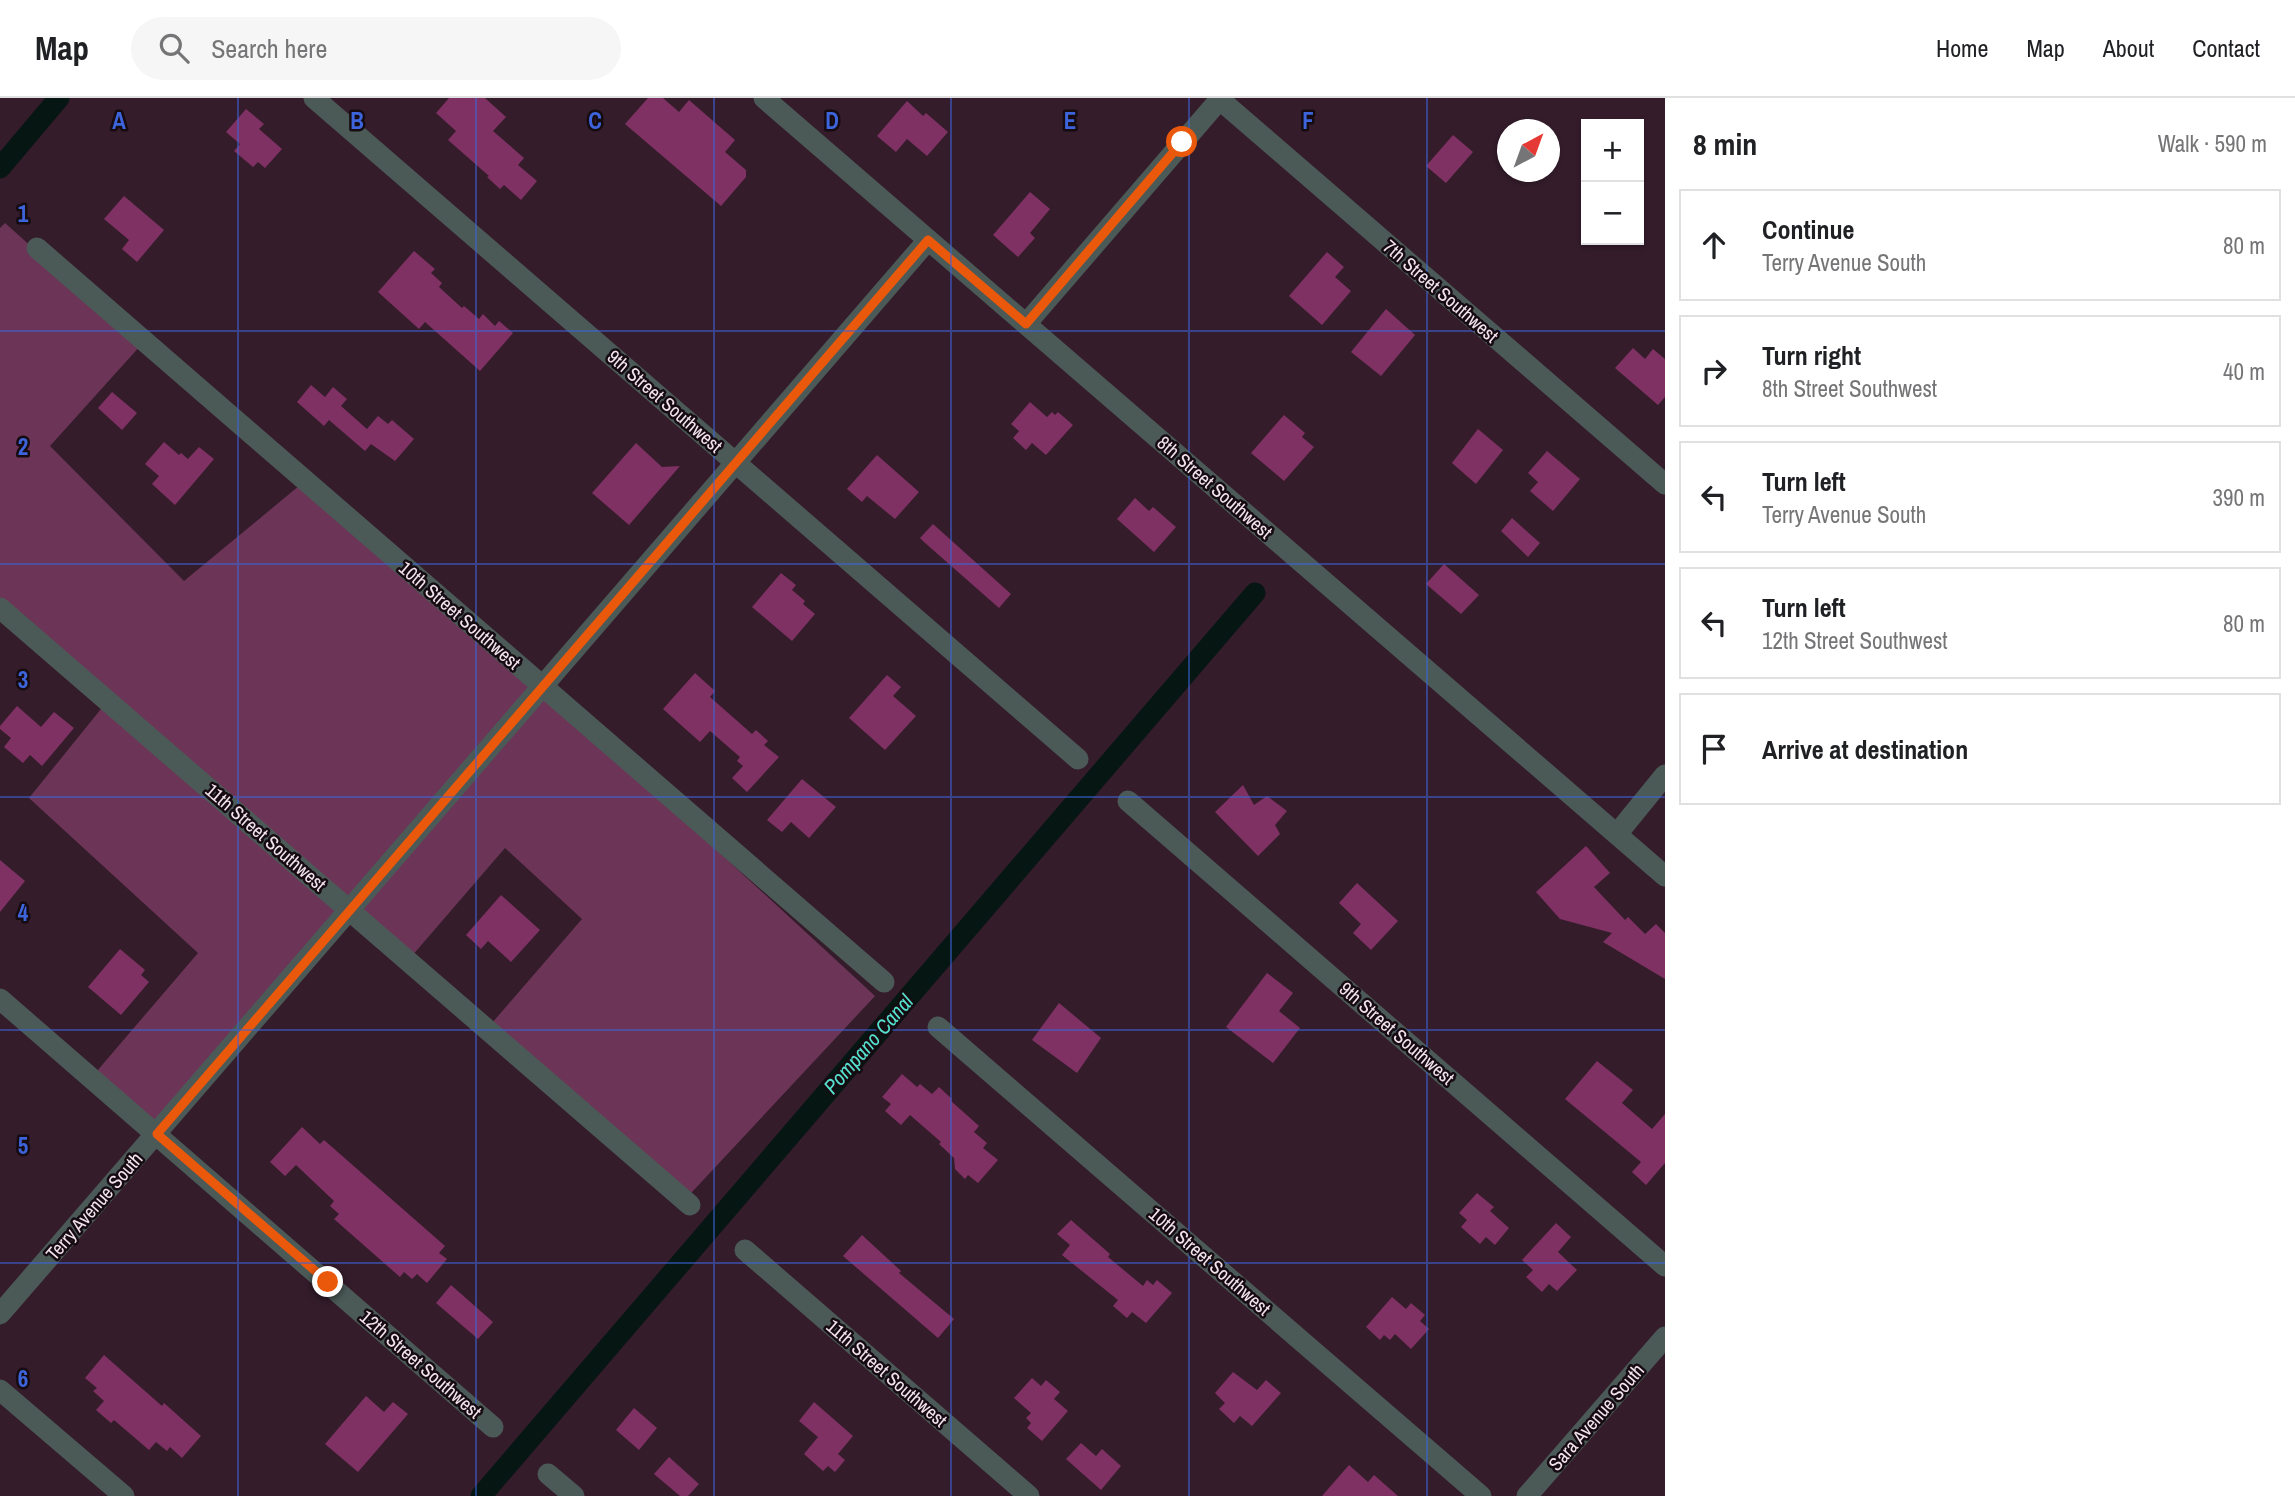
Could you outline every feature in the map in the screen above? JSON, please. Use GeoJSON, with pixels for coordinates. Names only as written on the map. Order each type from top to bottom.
{"type":"FeatureCollection","features":[{"type":"Feature","properties":{"kind":"street","name":"9th Street Southwest"},"geometry":{"type":"LineString","coordinates":[[314,98],[1078,759]]}},
{"type":"Feature","properties":{"kind":"street","name":"8th Street Southwest"},"geometry":{"type":"LineString","coordinates":[[764,98],[1665,876]]}},
{"type":"Feature","properties":{"kind":"street"},"geometry":{"type":"LineString","coordinates":[[1026,324],[1220,99]]}},
{"type":"Feature","properties":{"kind":"street","name":"7th Street Southwest"},"geometry":{"type":"LineString","coordinates":[[1220,99],[1665,484]]}},
{"type":"Feature","properties":{"kind":"street","name":"Terry Avenue South"},"geometry":{"type":"LineString","coordinates":[[0,1314],[928,240]]}},
{"type":"Feature","properties":{"kind":"street","name":"10th Street Southwest"},"geometry":{"type":"LineString","coordinates":[[37,248],[884,982]]}},
{"type":"Feature","properties":{"kind":"street","name":"11th Street Southwest"},"geometry":{"type":"LineString","coordinates":[[0,608],[690,1205]]}},
{"type":"Feature","properties":{"kind":"street"},"geometry":{"type":"LineString","coordinates":[[1616,834],[1665,775]]}},
{"type":"Feature","properties":{"kind":"street","name":"9th Street Southwest"},"geometry":{"type":"LineString","coordinates":[[1128,801],[1665,1266]]}},
{"type":"Feature","properties":{"kind":"street","name":"12th Street Southwest"},"geometry":{"type":"LineString","coordinates":[[0,999],[493,1427]]}},
{"type":"Feature","properties":{"kind":"street","name":"10th Street Southwest"},"geometry":{"type":"LineString","coordinates":[[938,1027],[1481,1496]]}},
{"type":"Feature","properties":{"kind":"street","name":"11th Street Southwest"},"geometry":{"type":"LineString","coordinates":[[745,1250],[1029,1496]]}},
{"type":"Feature","properties":{"kind":"street","name":"Sara Avenue South"},"geometry":{"type":"LineString","coordinates":[[1527,1496],[1665,1337]]}},
{"type":"Feature","properties":{"kind":"street"},"geometry":{"type":"LineString","coordinates":[[0,1390],[124,1496]]}},
{"type":"Feature","properties":{"kind":"street"},"geometry":{"type":"LineString","coordinates":[[548,1474],[574,1496]]}},
{"type":"Feature","properties":{"kind":"shaded area"},"geometry":{"type":"Polygon","coordinates":[[[5,223],[141,345],[50,446],[184,581],[311,476],[875,996],[678,1207],[485,1031],[582,919],[505,848],[411,957],[352,907],[151,1139],[91,1078],[198,953],[29,798],[105,704],[0,611],[0,228],[5,223]]]}},
{"type":"Feature","properties":{"kind":"building"},"geometry":{"type":"Polygon","coordinates":[[[449,98],[485,98],[506,117],[493,131],[524,158],[518,165],[537,181],[521,200],[504,185],[500,189],[448,140],[456,131],[436,113],[449,98]]]}},
{"type":"Feature","properties":{"kind":"building"},"geometry":{"type":"Polygon","coordinates":[[[648,98],[663,98],[679,112],[689,100],[735,140],[725,152],[746,170],[746,177],[721,206],[625,124],[648,98]]]}},
{"type":"Feature","properties":{"kind":"building"},"geometry":{"type":"Polygon","coordinates":[[[907,101],[923,116],[926,113],[948,132],[927,156],[907,139],[896,152],[877,136],[907,101]]]}},
{"type":"Feature","properties":{"kind":"building"},"geometry":{"type":"Polygon","coordinates":[[[246,109],[264,124],[259,129],[282,149],[265,168],[258,162],[253,167],[234,151],[240,144],[226,132],[246,109]]]}},
{"type":"Feature","properties":{"kind":"building"},"geometry":{"type":"Polygon","coordinates":[[[1453,135],[1473,152],[1446,183],[1426,166],[1453,135]]]}},
{"type":"Feature","properties":{"kind":"building"},"geometry":{"type":"Polygon","coordinates":[[[1030,192],[1050,209],[1030,233],[1035,238],[1018,257],[993,235],[1030,192]]]}},
{"type":"Feature","properties":{"kind":"building"},"geometry":{"type":"Polygon","coordinates":[[[124,196],[164,230],[137,262],[122,249],[129,240],[104,219],[124,196]]]}},
{"type":"Feature","properties":{"kind":"building"},"geometry":{"type":"Polygon","coordinates":[[[414,251],[435,269],[431,273],[442,283],[439,287],[462,308],[464,306],[479,319],[483,314],[495,326],[499,321],[513,333],[480,371],[425,322],[419,329],[378,292],[414,251]]]}},
{"type":"Feature","properties":{"kind":"building"},"geometry":{"type":"Polygon","coordinates":[[[1327,252],[1344,267],[1335,277],[1351,291],[1322,325],[1289,296],[1327,252]]]}},
{"type":"Feature","properties":{"kind":"building"},"geometry":{"type":"Polygon","coordinates":[[[1386,309],[1415,335],[1381,376],[1351,352],[1386,309]]]}},
{"type":"Feature","properties":{"kind":"building"},"geometry":{"type":"Polygon","coordinates":[[[1633,348],[1645,359],[1653,349],[1665,359],[1665,397],[1658,405],[1615,368],[1633,348]]]}},
{"type":"Feature","properties":{"kind":"building"},"geometry":{"type":"Polygon","coordinates":[[[311,385],[325,397],[333,387],[347,399],[341,406],[367,429],[378,416],[388,424],[392,420],[414,439],[395,461],[371,444],[365,451],[329,420],[324,426],[297,402],[311,385]]]}},
{"type":"Feature","properties":{"kind":"building"},"geometry":{"type":"Polygon","coordinates":[[[112,392],[137,413],[122,430],[98,408],[112,392]]]}},
{"type":"Feature","properties":{"kind":"building"},"geometry":{"type":"Polygon","coordinates":[[[1030,402],[1047,417],[1052,412],[1055,415],[1058,412],[1073,425],[1046,455],[1032,443],[1026,450],[1013,438],[1019,431],[1011,424],[1030,402]]]}},
{"type":"Feature","properties":{"kind":"building"},"geometry":{"type":"Polygon","coordinates":[[[1284,415],[1305,433],[1302,437],[1314,447],[1284,481],[1251,453],[1284,415]]]}},
{"type":"Feature","properties":{"kind":"building"},"geometry":{"type":"Polygon","coordinates":[[[1478,429],[1503,450],[1476,484],[1452,463],[1478,429]]]}},
{"type":"Feature","properties":{"kind":"building"},"geometry":{"type":"Polygon","coordinates":[[[164,442],[188,459],[199,447],[214,459],[175,505],[152,484],[159,476],[145,464],[164,442]]]}},
{"type":"Feature","properties":{"kind":"building"},"geometry":{"type":"Polygon","coordinates":[[[636,443],[662,467],[680,466],[629,525],[592,493],[636,443]]]}},
{"type":"Feature","properties":{"kind":"building"},"geometry":{"type":"Polygon","coordinates":[[[1547,451],[1580,479],[1553,511],[1530,491],[1538,482],[1528,473],[1547,451]]]}},
{"type":"Feature","properties":{"kind":"building"},"geometry":{"type":"Polygon","coordinates":[[[877,455],[919,492],[895,519],[867,496],[862,502],[847,489],[877,455]]]}},
{"type":"Feature","properties":{"kind":"building"},"geometry":{"type":"Polygon","coordinates":[[[1135,498],[1149,511],[1153,507],[1176,527],[1154,552],[1117,519],[1135,498]]]}},
{"type":"Feature","properties":{"kind":"building"},"geometry":{"type":"Polygon","coordinates":[[[1512,518],[1540,543],[1528,557],[1501,531],[1512,518]]]}},
{"type":"Feature","properties":{"kind":"building"},"geometry":{"type":"Polygon","coordinates":[[[933,524],[1011,594],[999,608],[920,538],[933,524]]]}},
{"type":"Feature","properties":{"kind":"building"},"geometry":{"type":"Polygon","coordinates":[[[1444,564],[1479,595],[1461,614],[1426,584],[1444,564]]]}},
{"type":"Feature","properties":{"kind":"building"},"geometry":{"type":"Polygon","coordinates":[[[781,573],[796,585],[792,590],[815,614],[792,641],[752,607],[781,573]]]}},
{"type":"Feature","properties":{"kind":"building"},"geometry":{"type":"Polygon","coordinates":[[[695,673],[715,691],[710,697],[752,734],[756,730],[768,741],[764,745],[779,757],[747,792],[732,778],[743,766],[737,761],[740,757],[710,731],[700,742],[663,709],[695,673]]]}},
{"type":"Feature","properties":{"kind":"building"},"geometry":{"type":"Polygon","coordinates":[[[887,675],[901,687],[893,696],[916,716],[885,750],[849,718],[887,675]]]}},
{"type":"Feature","properties":{"kind":"building"},"geometry":{"type":"Polygon","coordinates":[[[17,706],[41,727],[54,712],[74,728],[42,766],[30,755],[23,763],[4,747],[11,738],[0,726],[17,706]]]}},
{"type":"Feature","properties":{"kind":"building"},"geometry":{"type":"Polygon","coordinates":[[[802,779],[836,807],[809,838],[791,822],[782,832],[767,820],[802,779]]]}},
{"type":"Feature","properties":{"kind":"building"},"geometry":{"type":"Polygon","coordinates":[[[1243,785],[1254,805],[1267,796],[1287,811],[1275,825],[1280,834],[1258,856],[1215,812],[1243,785]]]}},
{"type":"Feature","properties":{"kind":"building"},"geometry":{"type":"Polygon","coordinates":[[[1586,846],[1610,873],[1594,887],[1625,920],[1628,917],[1645,934],[1656,924],[1665,933],[1665,979],[1603,942],[1612,933],[1560,919],[1536,892],[1586,846]]]}},
{"type":"Feature","properties":{"kind":"building"},"geometry":{"type":"Polygon","coordinates":[[[0,860],[25,881],[0,912],[0,860]]]}},
{"type":"Feature","properties":{"kind":"building"},"geometry":{"type":"Polygon","coordinates":[[[1357,883],[1398,921],[1371,950],[1353,933],[1361,924],[1339,903],[1357,883]]]}},
{"type":"Feature","properties":{"kind":"building"},"geometry":{"type":"Polygon","coordinates":[[[501,895],[540,930],[511,962],[488,941],[481,949],[466,935],[501,895]]]}},
{"type":"Feature","properties":{"kind":"building"},"geometry":{"type":"Polygon","coordinates":[[[120,949],[145,970],[141,975],[149,982],[121,1015],[88,987],[120,949]]]}},
{"type":"Feature","properties":{"kind":"building"},"geometry":{"type":"Polygon","coordinates":[[[1267,973],[1293,993],[1279,1011],[1300,1028],[1273,1063],[1226,1027],[1267,973]]]}},
{"type":"Feature","properties":{"kind":"building"},"geometry":{"type":"Polygon","coordinates":[[[1059,1003],[1101,1038],[1077,1073],[1032,1040],[1059,1003]]]}},
{"type":"Feature","properties":{"kind":"building"},"geometry":{"type":"Polygon","coordinates":[[[1597,1061],[1633,1090],[1622,1103],[1652,1129],[1665,1114],[1665,1163],[1646,1185],[1632,1172],[1641,1162],[1565,1099],[1597,1061]]]}},
{"type":"Feature","properties":{"kind":"building"},"geometry":{"type":"Polygon","coordinates":[[[902,1074],[917,1087],[920,1084],[932,1094],[939,1087],[979,1126],[974,1132],[987,1143],[983,1148],[998,1160],[978,1183],[968,1175],[965,1179],[955,1169],[954,1158],[939,1144],[941,1142],[910,1115],[901,1125],[885,1111],[891,1104],[882,1097],[902,1074]]]}},
{"type":"Feature","properties":{"kind":"building"},"geometry":{"type":"Polygon","coordinates":[[[302,1127],[320,1144],[324,1140],[445,1246],[439,1253],[447,1259],[427,1283],[417,1274],[412,1279],[404,1272],[400,1277],[334,1219],[339,1214],[330,1206],[334,1201],[296,1165],[285,1176],[270,1162],[302,1127]]]}},
{"type":"Feature","properties":{"kind":"building"},"geometry":{"type":"Polygon","coordinates":[[[1477,1193],[1494,1207],[1490,1211],[1509,1228],[1495,1245],[1486,1237],[1480,1244],[1461,1227],[1467,1220],[1459,1213],[1477,1193]]]}},
{"type":"Feature","properties":{"kind":"building"},"geometry":{"type":"Polygon","coordinates":[[[1071,1220],[1110,1254],[1108,1257],[1143,1286],[1147,1280],[1153,1285],[1157,1280],[1172,1293],[1146,1323],[1132,1312],[1127,1318],[1113,1306],[1118,1300],[1062,1255],[1070,1245],[1057,1234],[1071,1220]]]}},
{"type":"Feature","properties":{"kind":"building"},"geometry":{"type":"Polygon","coordinates":[[[1556,1223],[1571,1237],[1558,1252],[1577,1270],[1557,1291],[1549,1284],[1542,1292],[1526,1277],[1533,1270],[1522,1260],[1556,1223]]]}},
{"type":"Feature","properties":{"kind":"building"},"geometry":{"type":"Polygon","coordinates":[[[862,1235],[901,1271],[899,1273],[954,1319],[938,1338],[843,1256],[862,1235]]]}},
{"type":"Feature","properties":{"kind":"building"},"geometry":{"type":"Polygon","coordinates":[[[451,1285],[493,1322],[478,1339],[436,1303],[451,1285]]]}},
{"type":"Feature","properties":{"kind":"building"},"geometry":{"type":"Polygon","coordinates":[[[1392,1297],[1406,1309],[1411,1303],[1425,1315],[1420,1321],[1429,1329],[1411,1349],[1395,1334],[1390,1340],[1384,1335],[1380,1340],[1366,1327],[1392,1297]]]}},
{"type":"Feature","properties":{"kind":"building"},"geometry":{"type":"Polygon","coordinates":[[[104,1355],[201,1436],[182,1458],[170,1447],[167,1451],[156,1442],[149,1450],[114,1420],[111,1423],[96,1410],[104,1401],[93,1391],[97,1388],[85,1378],[104,1355]]]}},
{"type":"Feature","properties":{"kind":"building"},"geometry":{"type":"Polygon","coordinates":[[[1233,1372],[1257,1390],[1266,1380],[1281,1393],[1252,1426],[1240,1416],[1234,1423],[1219,1409],[1225,1403],[1215,1393],[1233,1372]]]}},
{"type":"Feature","properties":{"kind":"building"},"geometry":{"type":"Polygon","coordinates":[[[1032,1378],[1041,1386],[1046,1380],[1060,1392],[1054,1399],[1068,1411],[1042,1441],[1027,1428],[1031,1423],[1026,1418],[1031,1413],[1014,1398],[1032,1378]]]}},
{"type":"Feature","properties":{"kind":"building"},"geometry":{"type":"Polygon","coordinates":[[[366,1396],[384,1412],[393,1402],[408,1414],[358,1472],[325,1444],[366,1396]]]}},
{"type":"Feature","properties":{"kind":"building"},"geometry":{"type":"Polygon","coordinates":[[[814,1402],[853,1436],[838,1454],[845,1460],[835,1472],[828,1466],[823,1471],[804,1454],[818,1437],[799,1421],[814,1402]]]}},
{"type":"Feature","properties":{"kind":"building"},"geometry":{"type":"Polygon","coordinates":[[[634,1408],[657,1428],[639,1450],[616,1430],[634,1408]]]}},
{"type":"Feature","properties":{"kind":"building"},"geometry":{"type":"Polygon","coordinates":[[[1081,1443],[1096,1456],[1102,1449],[1121,1466],[1101,1490],[1066,1459],[1081,1443]]]}},
{"type":"Feature","properties":{"kind":"building"},"geometry":{"type":"Polygon","coordinates":[[[669,1457],[699,1484],[688,1496],[680,1496],[654,1474],[669,1457]]]}},
{"type":"Feature","properties":{"kind":"building"},"geometry":{"type":"Polygon","coordinates":[[[1349,1465],[1368,1482],[1374,1475],[1398,1496],[1322,1496],[1349,1465]]]}},
{"type":"Feature","properties":{"kind":"waterway"},"geometry":{"type":"LineString","coordinates":[[0,168],[59,98]]}},
{"type":"Feature","properties":{"kind":"waterway","name":"Pompano Canal"},"geometry":{"type":"LineString","coordinates":[[481,1496],[1255,593]]}},
{"type":"Feature","properties":{"kind":"route"},"geometry":{"type":"LineString","coordinates":[[328,1282],[157,1134],[928,240],[1026,324],[1182,142]]}}]}
